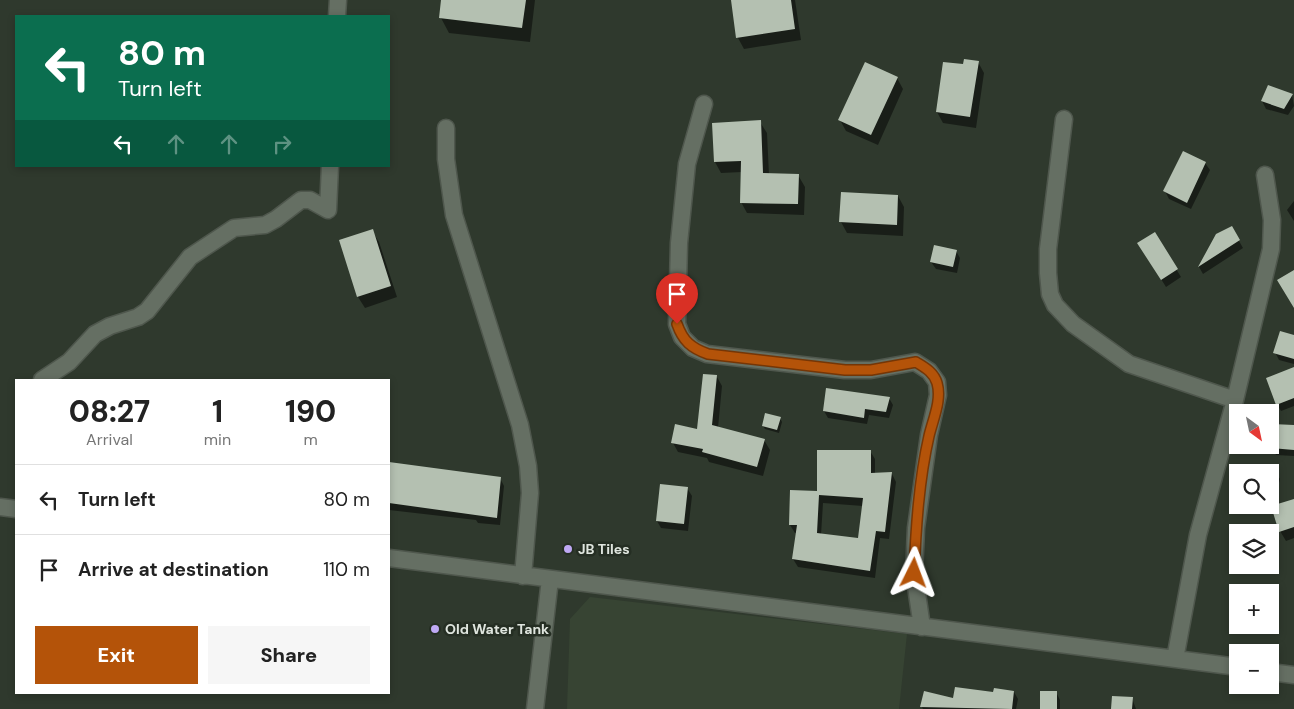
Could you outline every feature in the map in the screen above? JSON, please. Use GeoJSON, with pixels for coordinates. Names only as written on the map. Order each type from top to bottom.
{"type":"FeatureCollection","features":[{"type":"Feature","properties":{"kind":"street"},"geometry":{"type":"LineString","coordinates":[[337,15],[338,0]]}},
{"type":"Feature","properties":{"kind":"street"},"geometry":{"type":"LineString","coordinates":[[704,104],[687,164],[682,213],[677,324],[682,337],[693,348],[708,354],[845,370],[871,370],[916,362],[930,371],[937,382],[938,395],[929,435],[916,528],[914,573],[922,627]]}},
{"type":"Feature","properties":{"kind":"street"},"geometry":{"type":"LineString","coordinates":[[1064,119],[1048,248],[1049,280],[1055,305],[1073,324],[1129,364],[1235,400]]}},
{"type":"Feature","properties":{"kind":"street"},"geometry":{"type":"LineString","coordinates":[[446,128],[446,159],[454,215],[520,425],[528,466],[530,493],[523,576]]}},
{"type":"Feature","properties":{"kind":"street"},"geometry":{"type":"LineString","coordinates":[[44,379],[69,362],[95,334],[110,326],[138,317],[147,311],[190,257],[226,232],[242,227],[265,225],[276,220],[293,204],[301,200],[310,200],[328,210],[330,167]]}},
{"type":"Feature","properties":{"kind":"street"},"geometry":{"type":"LineString","coordinates":[[1175,659],[1198,535],[1235,400],[1271,249],[1272,220],[1265,175]]}},
{"type":"Feature","properties":{"kind":"street"},"geometry":{"type":"LineString","coordinates":[[0,507],[15,509]]}},
{"type":"Feature","properties":{"kind":"street"},"geometry":{"type":"LineString","coordinates":[[390,558],[1229,667]]}},
{"type":"Feature","properties":{"kind":"street"},"geometry":{"type":"LineString","coordinates":[[535,709],[550,579]]}},
{"type":"Feature","properties":{"kind":"street"},"geometry":{"type":"LineString","coordinates":[[1279,673],[1294,675]]}},
{"type":"Feature","properties":{"kind":"shaded area"},"geometry":{"type":"Polygon","coordinates":[[[590,597],[907,634],[899,709],[567,709],[570,619],[590,597]]]}},
{"type":"Feature","properties":{"kind":"building"},"geometry":{"type":"Polygon","coordinates":[[[441,0],[526,0],[522,28],[439,18],[441,0]]]}},
{"type":"Feature","properties":{"kind":"building"},"geometry":{"type":"Polygon","coordinates":[[[731,0],[791,0],[795,29],[736,38],[731,0]]]}},
{"type":"Feature","properties":{"kind":"building"},"geometry":{"type":"Polygon","coordinates":[[[964,59],[979,61],[970,117],[936,112],[943,62],[963,64],[964,59]]]}},
{"type":"Feature","properties":{"kind":"building"},"geometry":{"type":"Polygon","coordinates":[[[865,62],[898,77],[871,135],[838,120],[865,62]]]}},
{"type":"Feature","properties":{"kind":"building"},"geometry":{"type":"Polygon","coordinates":[[[1268,85],[1293,94],[1284,109],[1261,101],[1268,85]]]}},
{"type":"Feature","properties":{"kind":"building"},"geometry":{"type":"Polygon","coordinates":[[[761,120],[763,173],[799,174],[798,204],[740,203],[741,161],[714,162],[712,123],[761,120]]]}},
{"type":"Feature","properties":{"kind":"building"},"geometry":{"type":"Polygon","coordinates":[[[1183,151],[1206,162],[1187,203],[1163,191],[1183,151]]]}},
{"type":"Feature","properties":{"kind":"building"},"geometry":{"type":"Polygon","coordinates":[[[841,192],[898,195],[897,225],[839,222],[841,192]]]}},
{"type":"Feature","properties":{"kind":"building"},"geometry":{"type":"Polygon","coordinates":[[[1232,226],[1240,240],[1198,267],[1216,234],[1232,226]]]}},
{"type":"Feature","properties":{"kind":"building"},"geometry":{"type":"Polygon","coordinates":[[[373,229],[391,286],[357,297],[339,240],[373,229]]]}},
{"type":"Feature","properties":{"kind":"building"},"geometry":{"type":"Polygon","coordinates":[[[1155,232],[1178,269],[1161,280],[1137,243],[1155,232]]]}},
{"type":"Feature","properties":{"kind":"building"},"geometry":{"type":"Polygon","coordinates":[[[934,245],[957,250],[953,267],[930,262],[934,245]]]}},
{"type":"Feature","properties":{"kind":"building"},"geometry":{"type":"Polygon","coordinates":[[[1294,270],[1294,308],[1277,280],[1294,270]]]}},
{"type":"Feature","properties":{"kind":"building"},"geometry":{"type":"Polygon","coordinates":[[[1280,331],[1294,335],[1294,359],[1273,353],[1280,331]]]}},
{"type":"Feature","properties":{"kind":"building"},"geometry":{"type":"Polygon","coordinates":[[[1294,367],[1294,398],[1276,404],[1266,378],[1294,367]]]}},
{"type":"Feature","properties":{"kind":"building"},"geometry":{"type":"Polygon","coordinates":[[[703,374],[717,375],[712,425],[765,439],[757,467],[702,452],[703,449],[671,443],[675,424],[697,429],[703,374]]]}},
{"type":"Feature","properties":{"kind":"building"},"geometry":{"type":"Polygon","coordinates":[[[826,388],[890,397],[886,412],[865,409],[864,418],[823,411],[826,388]]]}},
{"type":"Feature","properties":{"kind":"building"},"geometry":{"type":"Polygon","coordinates":[[[765,413],[781,417],[777,430],[762,426],[765,413]]]}},
{"type":"Feature","properties":{"kind":"building"},"geometry":{"type":"Polygon","coordinates":[[[1279,424],[1294,425],[1294,450],[1279,449],[1279,424]]]}},
{"type":"Feature","properties":{"kind":"building"},"geometry":{"type":"Polygon","coordinates":[[[817,450],[871,450],[871,473],[892,472],[885,532],[876,531],[870,571],[792,559],[797,525],[789,525],[790,490],[817,491],[817,450]],[[819,495],[817,533],[858,538],[863,498],[819,495]]]}},
{"type":"Feature","properties":{"kind":"building"},"geometry":{"type":"Polygon","coordinates":[[[390,462],[501,477],[497,518],[390,503],[390,462]]]}},
{"type":"Feature","properties":{"kind":"building"},"geometry":{"type":"Polygon","coordinates":[[[660,484],[688,487],[684,524],[656,521],[660,484]]]}},
{"type":"Feature","properties":{"kind":"building"},"geometry":{"type":"Polygon","coordinates":[[[1294,499],[1294,527],[1279,532],[1279,524],[1277,524],[1273,514],[1279,514],[1279,504],[1294,499]]]}},
{"type":"Feature","properties":{"kind":"building"},"geometry":{"type":"Polygon","coordinates":[[[955,687],[993,692],[994,688],[1014,691],[1012,709],[920,707],[924,691],[953,698],[955,687]]]}},
{"type":"Feature","properties":{"kind":"building"},"geometry":{"type":"Polygon","coordinates":[[[1040,691],[1057,691],[1057,709],[1040,709],[1040,691]]]}},
{"type":"Feature","properties":{"kind":"building"},"geometry":{"type":"Polygon","coordinates":[[[1112,696],[1133,697],[1132,709],[1111,709],[1112,696]]]}},
{"type":"Feature","properties":{"kind":"place","name":"JB Tiles"},"geometry":{"type":"Point","coordinates":[568,549]}},
{"type":"Feature","properties":{"kind":"place","name":"Old Water Tank"},"geometry":{"type":"Point","coordinates":[435,629]}},
{"type":"Feature","properties":{"kind":"route"},"geometry":{"type":"LineString","coordinates":[[677,324],[682,337],[693,348],[708,354],[845,370],[871,370],[916,362],[930,371],[937,382],[938,395],[929,435],[916,528],[914,573]]}}]}
